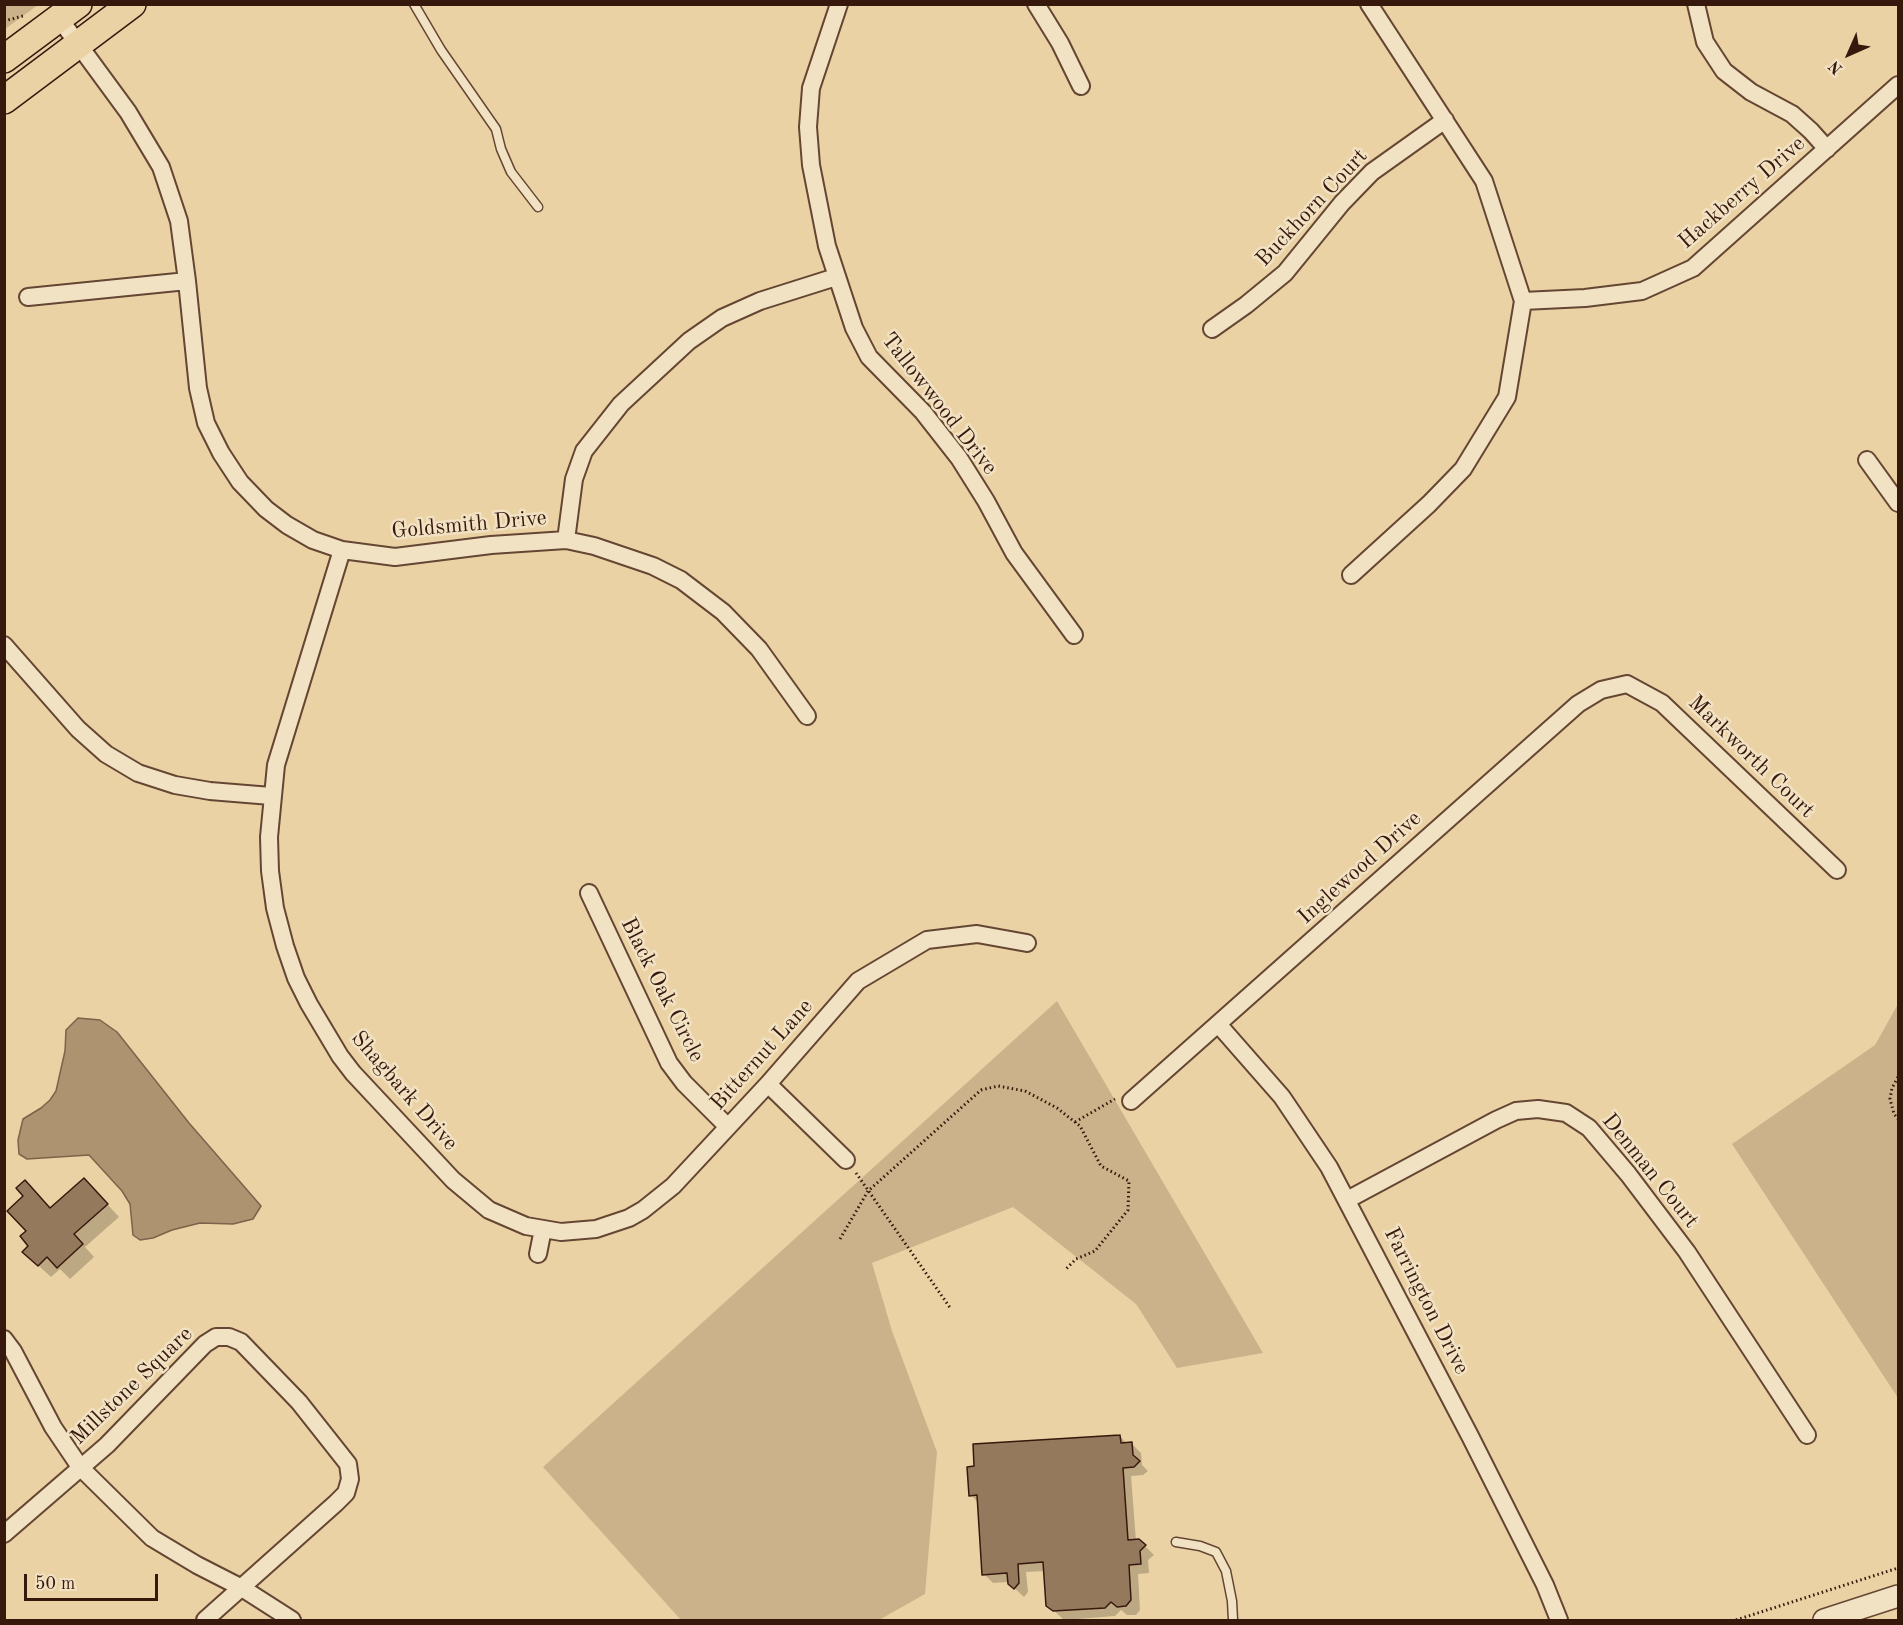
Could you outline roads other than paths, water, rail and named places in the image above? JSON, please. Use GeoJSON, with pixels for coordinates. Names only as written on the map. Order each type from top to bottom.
{"type":"FeatureCollection","features":[{"type":"Feature","properties":{"kind":"main road"},"geometry":{"type":"LineString","coordinates":[[78,44],[83,29],[113,4]]}},
{"type":"Feature","properties":{"kind":"main road"},"geometry":{"type":"LineString","coordinates":[[4,100],[132,4]]}},
{"type":"Feature","properties":{"kind":"main road"},"geometry":{"type":"LineString","coordinates":[[4,58],[63,11]]}},
{"type":"Feature","properties":{"kind":"main road"},"geometry":{"type":"LineString","coordinates":[[4,75],[47,41],[56,30],[63,11]]}},
{"type":"Feature","properties":{"kind":"street","name":"Tallowwood Drive"},"geometry":{"type":"LineString","coordinates":[[838,4],[811,88],[808,127],[811,165],[827,246],[854,328],[869,357],[923,412],[959,458],[986,501],[1014,553],[1074,635]]}},
{"type":"Feature","properties":{"kind":"street"},"geometry":{"type":"LineString","coordinates":[[1036,4],[1060,43],[1081,86]]}},
{"type":"Feature","properties":{"kind":"street"},"geometry":{"type":"LineString","coordinates":[[1351,574],[1429,504],[1463,469],[1507,397],[1523,300],[1484,181],[1369,4]]}},
{"type":"Feature","properties":{"kind":"street"},"geometry":{"type":"LineString","coordinates":[[1696,4],[1705,42],[1724,71],[1751,92],[1792,114],[1811,130],[1827,149]]}},
{"type":"Feature","properties":{"kind":"street","name":"Goldsmith Drive"},"geometry":{"type":"LineString","coordinates":[[63,11],[78,44],[128,112],[161,166],[179,221],[198,388],[206,423],[221,453],[240,482],[266,509],[286,525],[313,540],[342,550],[395,557],[491,545],[566,540],[594,546],[653,566],[681,580],[723,612],[759,649],[807,716]]}},
{"type":"Feature","properties":{"kind":"street","name":"Hackberry Drive"},"geometry":{"type":"LineString","coordinates":[[1523,300],[1585,298],[1642,291],[1693,268],[1899,85]]}},
{"type":"Feature","properties":{"kind":"street","name":"Buckhorn Court"},"geometry":{"type":"LineString","coordinates":[[1212,329],[1285,273],[1342,202],[1372,172],[1444,120]]}},
{"type":"Feature","properties":{"kind":"street"},"geometry":{"type":"LineString","coordinates":[[566,540],[574,479],[584,451],[621,404],[689,341],[722,318],[760,301],[836,277]]}},
{"type":"Feature","properties":{"kind":"street"},"geometry":{"type":"LineString","coordinates":[[28,297],[187,281]]}},
{"type":"Feature","properties":{"kind":"street"},"geometry":{"type":"LineString","coordinates":[[1867,460],[1899,503]]}},
{"type":"Feature","properties":{"kind":"street","name":"Shagbark Drive"},"geometry":{"type":"LineString","coordinates":[[342,550],[278,756],[271,796],[270,871],[275,908],[285,946],[296,978],[309,1004],[329,1039],[353,1072],[453,1180],[472,1197],[489,1210],[526,1226],[543,1229]]}},
{"type":"Feature","properties":{"kind":"street"},"geometry":{"type":"LineString","coordinates":[[4,645],[78,729],[106,754],[138,774],[175,785],[210,791],[271,796]]}},
{"type":"Feature","properties":{"kind":"street","name":"Markworth Court"},"geometry":{"type":"LineString","coordinates":[[1627,684],[1668,708],[1837,870]]}},
{"type":"Feature","properties":{"kind":"street","name":"Inglewood Drive"},"geometry":{"type":"LineString","coordinates":[[1131,1101],[1578,704],[1601,690],[1627,684]]}},
{"type":"Feature","properties":{"kind":"street","name":"Black Oak Circle"},"geometry":{"type":"LineString","coordinates":[[589,893],[669,1063],[684,1083],[728,1127]]}},
{"type":"Feature","properties":{"kind":"street","name":"Bitternut Lane"},"geometry":{"type":"LineString","coordinates":[[543,1229],[561,1232],[596,1229],[629,1218],[643,1210],[673,1186],[768,1084],[858,981],[927,940],[977,934],[1027,943]]}},
{"type":"Feature","properties":{"kind":"street","name":"Farrington Drive"},"geometry":{"type":"LineString","coordinates":[[1218,1024],[1282,1097],[1329,1167],[1540,1574],[1559,1620]]}},
{"type":"Feature","properties":{"kind":"street"},"geometry":{"type":"LineString","coordinates":[[768,1084],[846,1160]]}},
{"type":"Feature","properties":{"kind":"street","name":"Denman Court"},"geometry":{"type":"LineString","coordinates":[[1347,1200],[1516,1111],[1538,1109],[1566,1113],[1589,1128],[1628,1174],[1687,1252],[1807,1435]]}},
{"type":"Feature","properties":{"kind":"street"},"geometry":{"type":"LineString","coordinates":[[538,1254],[543,1229]]}},
{"type":"Feature","properties":{"kind":"street","name":"Millstone Square"},"geometry":{"type":"LineString","coordinates":[[4,1534],[107,1445],[205,1344],[216,1337],[229,1337],[241,1342],[299,1402],[340,1452],[348,1464],[350,1479],[346,1493],[336,1503],[205,1620]]}},
{"type":"Feature","properties":{"kind":"street"},"geometry":{"type":"LineString","coordinates":[[4,1339],[13,1351],[53,1427],[80,1467],[152,1538],[242,1588],[292,1620]]}},
{"type":"Feature","properties":{"kind":"street"},"geometry":{"type":"LineString","coordinates":[[1824,1620],[1899,1596]]}},
{"type":"Feature","properties":{"kind":"lane"},"geometry":{"type":"LineString","coordinates":[[414,4],[441,50],[496,129],[511,172],[538,207]]}},
{"type":"Feature","properties":{"kind":"lane"},"geometry":{"type":"LineString","coordinates":[[1176,1542],[1200,1546],[1216,1552],[1226,1571],[1233,1620]]}}]}
